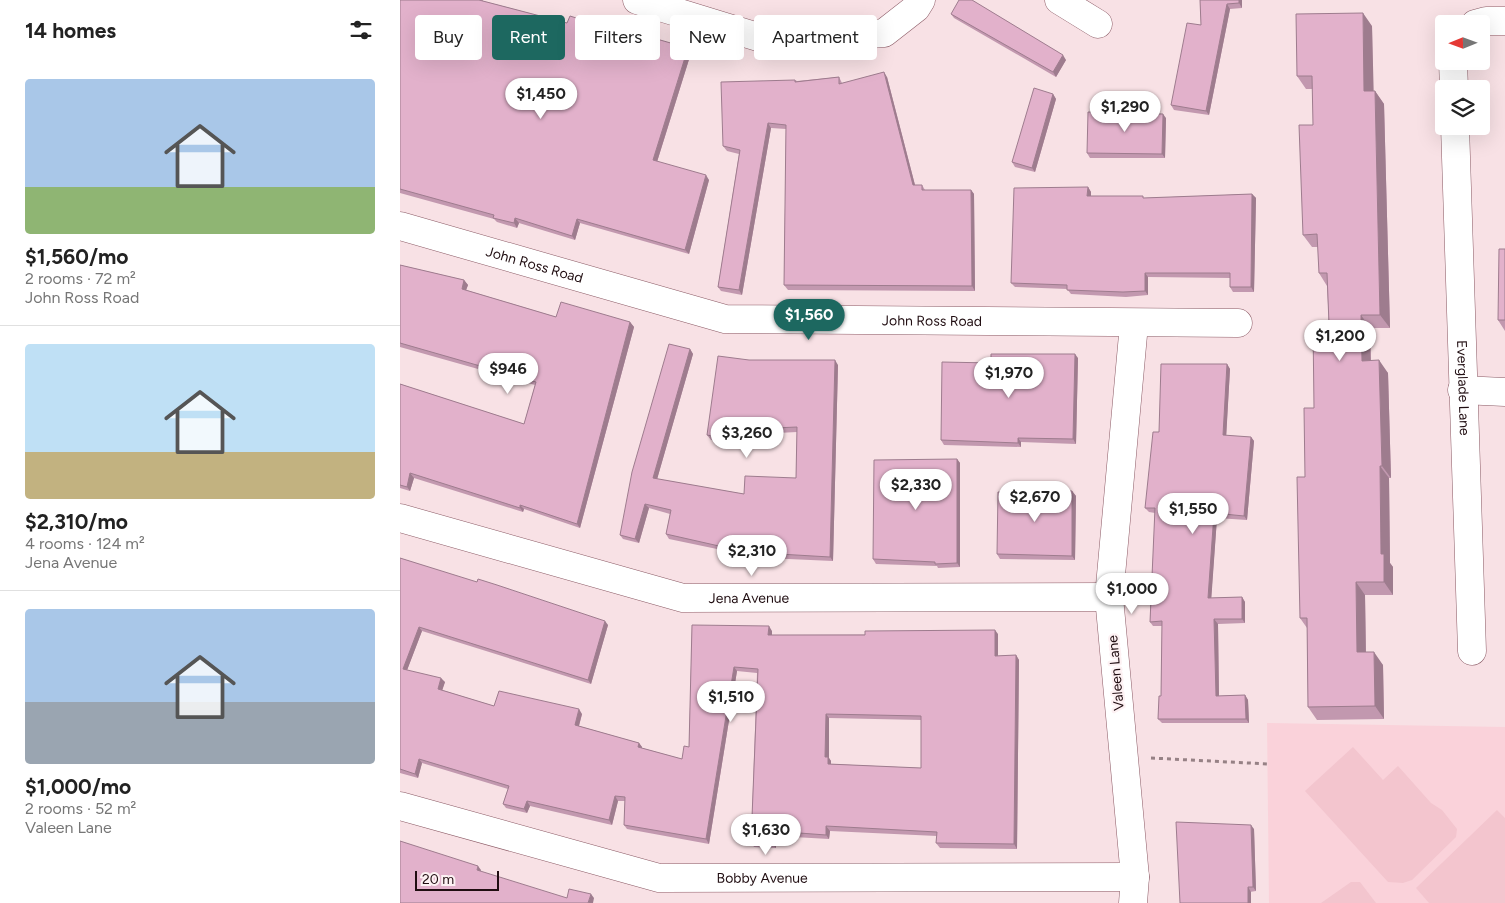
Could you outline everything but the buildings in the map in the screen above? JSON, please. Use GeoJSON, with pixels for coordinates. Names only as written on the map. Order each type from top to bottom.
{"type":"FeatureCollection","features":[{"type":"Feature","properties":{"kind":"street"},"geometry":{"type":"LineString","coordinates":[[637,0],[771,41],[884,33],[916,8],[921,0]]}},
{"type":"Feature","properties":{"kind":"street"},"geometry":{"type":"LineString","coordinates":[[1059,0],[1098,24]]}},
{"type":"Feature","properties":{"kind":"street"},"geometry":{"type":"LineString","coordinates":[[1490,21],[1505,22]]}},
{"type":"Feature","properties":{"kind":"street","name":"Everglade Lane"},"geometry":{"type":"LineString","coordinates":[[1455,135],[1462,390],[1472,651]]}},
{"type":"Feature","properties":{"kind":"street","name":"John Ross Road"},"geometry":{"type":"LineString","coordinates":[[400,226],[725,319],[1134,324],[1238,322]]}},
{"type":"Feature","properties":{"kind":"street","name":"Valeen Lane"},"geometry":{"type":"LineString","coordinates":[[1134,324],[1110,597],[1134,890]]}},
{"type":"Feature","properties":{"kind":"street"},"geometry":{"type":"LineString","coordinates":[[1462,390],[1505,392]]}},
{"type":"Feature","properties":{"kind":"street","name":"Jena Avenue"},"geometry":{"type":"LineString","coordinates":[[400,518],[683,598],[1110,597]]}},
{"type":"Feature","properties":{"kind":"street","name":"Bobby Avenue"},"geometry":{"type":"LineString","coordinates":[[400,806],[659,878],[1134,890]]}},
{"type":"Feature","properties":{"kind":"path"},"geometry":{"type":"LineString","coordinates":[[1143,758],[1268,764]]}},
{"type":"Feature","properties":{"kind":"shaded area"},"geometry":{"type":"Polygon","coordinates":[[[1267,723],[1505,727],[1505,903],[1269,903],[1267,723]]]}},
{"type":"Feature","properties":{"kind":"shaded area"},"geometry":{"type":"Polygon","coordinates":[[[1353,747],[1383,780],[1398,766],[1431,803],[1442,810],[1457,829],[1456,837],[1412,880],[1403,883],[1388,882],[1305,791],[1353,747]]]}},
{"type":"Feature","properties":{"kind":"shaded area"},"geometry":{"type":"Polygon","coordinates":[[[1497,810],[1505,818],[1505,903],[1429,903],[1416,888],[1497,810]]]}},
{"type":"Feature","properties":{"kind":"shaded area"},"geometry":{"type":"Polygon","coordinates":[[[1351,882],[1360,882],[1376,903],[1321,903],[1351,882]]]}}]}
